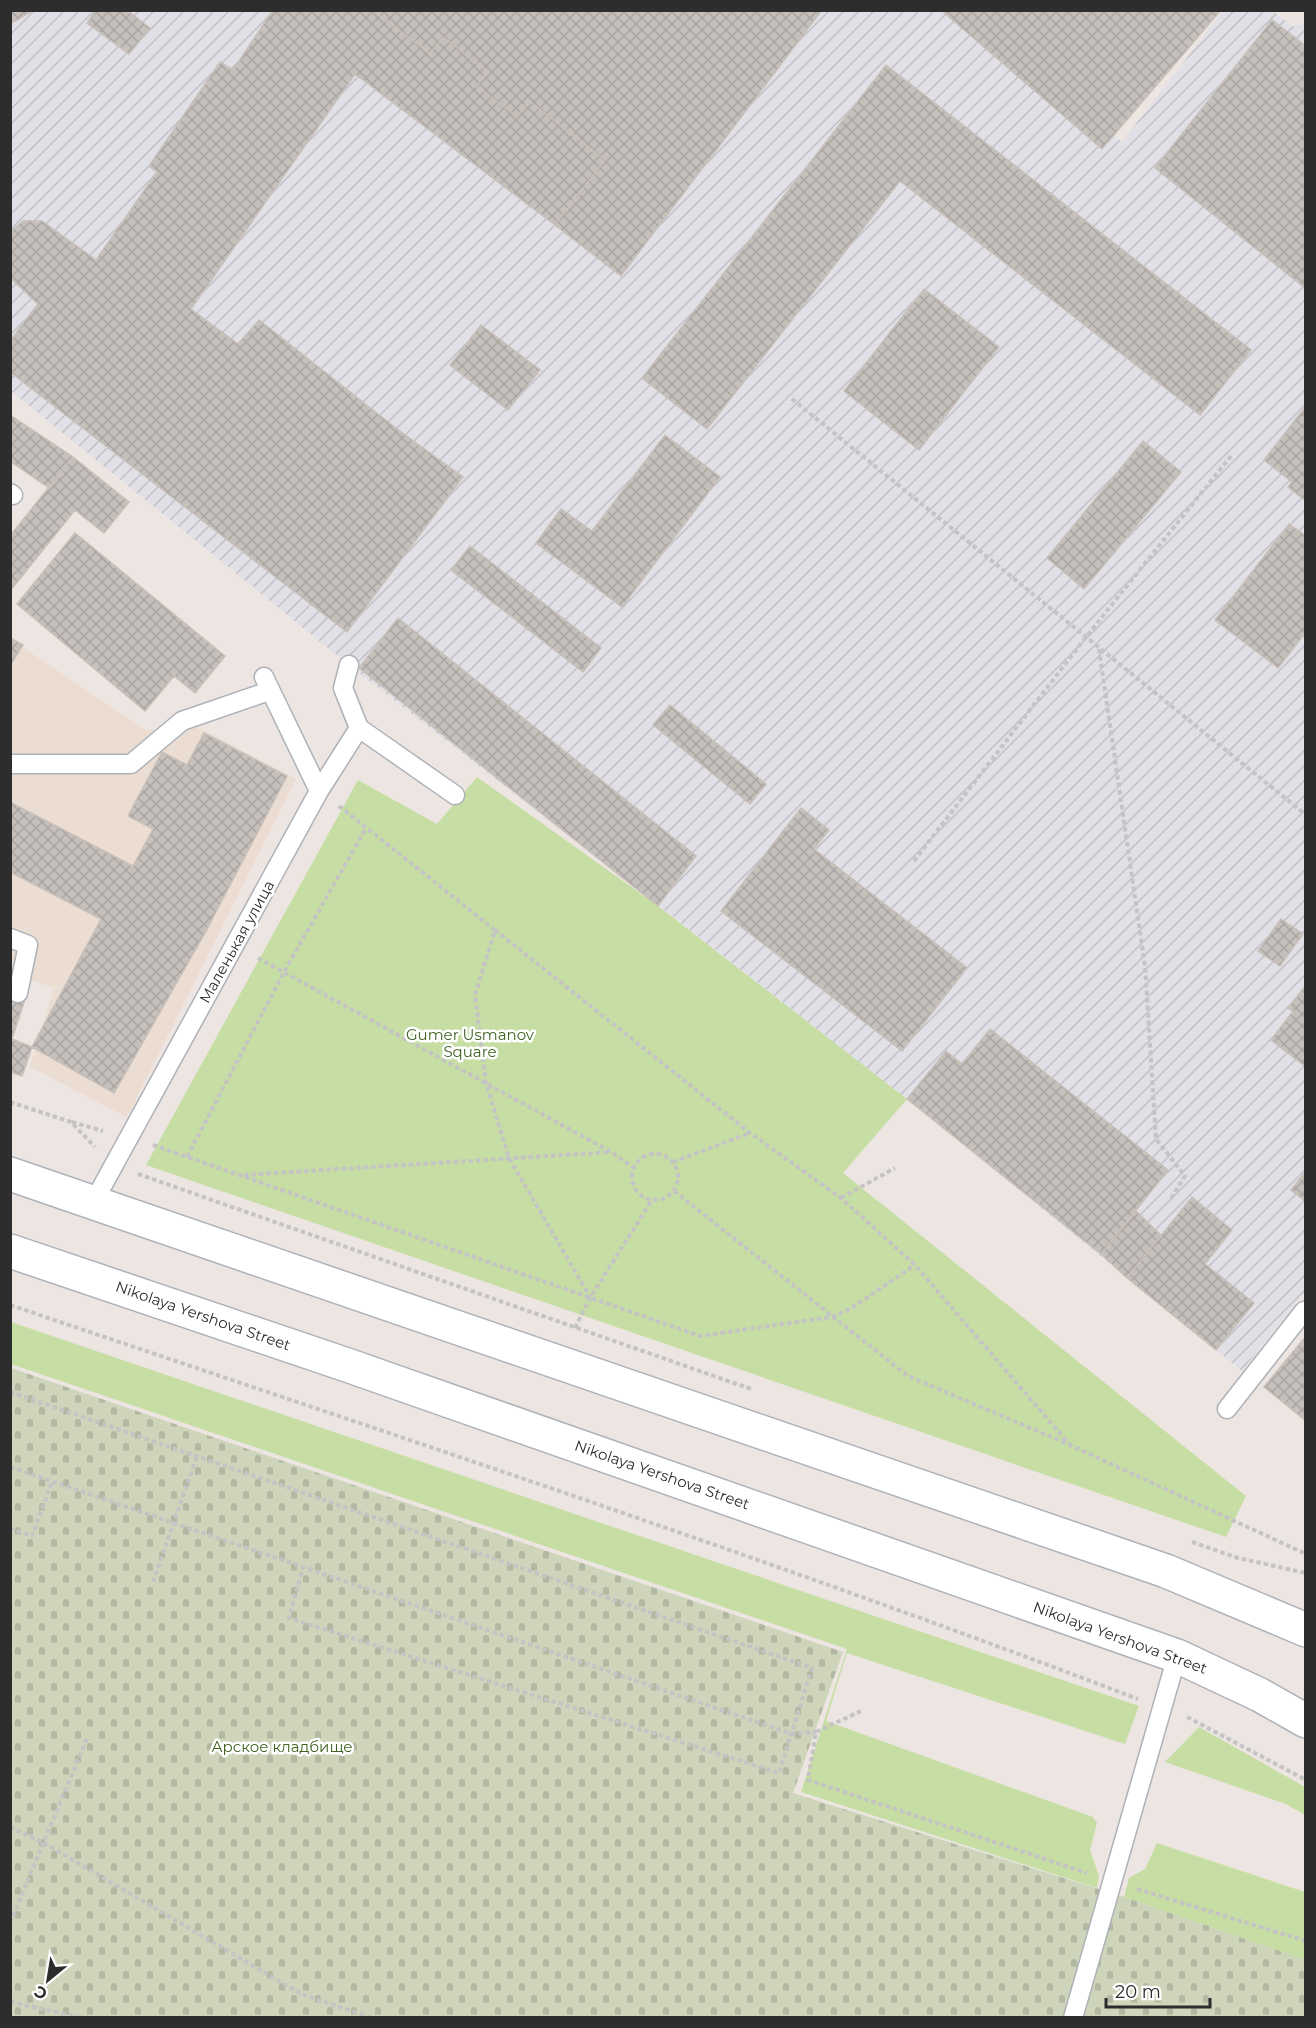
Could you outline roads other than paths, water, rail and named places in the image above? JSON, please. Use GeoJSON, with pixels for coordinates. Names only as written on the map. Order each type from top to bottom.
{"type":"FeatureCollection","features":[{"type":"Feature","properties":{"kind":"main road"},"geometry":{"type":"LineString","coordinates":[[10,1174],[1166,1571],[1305,1630]]}},
{"type":"Feature","properties":{"kind":"main road","name":"Nikolaya Yershova Street"},"geometry":{"type":"LineString","coordinates":[[10,1251],[358,1369],[1177,1656],[1260,1695],[1305,1721]]}},
{"type":"Feature","properties":{"kind":"lane"},"geometry":{"type":"LineString","coordinates":[[349,665],[343,688],[359,728],[455,795]]}},
{"type":"Feature","properties":{"kind":"lane"},"geometry":{"type":"LineString","coordinates":[[10,764],[131,764],[182,721],[266,684],[319,791]]}},
{"type":"Feature","properties":{"kind":"lane","name":"Маленькая улица"},"geometry":{"type":"LineString","coordinates":[[93,1203],[319,791],[359,728]]}},
{"type":"Feature","properties":{"kind":"lane"},"geometry":{"type":"LineString","coordinates":[[10,938],[28,945],[18,993]]}},
{"type":"Feature","properties":{"kind":"lane"},"geometry":{"type":"LineString","coordinates":[[1227,1409],[1304,1311]]}},
{"type":"Feature","properties":{"kind":"lane"},"geometry":{"type":"LineString","coordinates":[[1073,2018],[1177,1656]]}},
{"type":"Feature","properties":{"kind":"park label","name":"Gumer Usmanov Square"},"geometry":{"type":"Point","coordinates":[470,1044]}},
{"type":"Feature","properties":{"kind":"park label","name":"Арское кладбище"},"geometry":{"type":"Point","coordinates":[282,1747]}}]}
